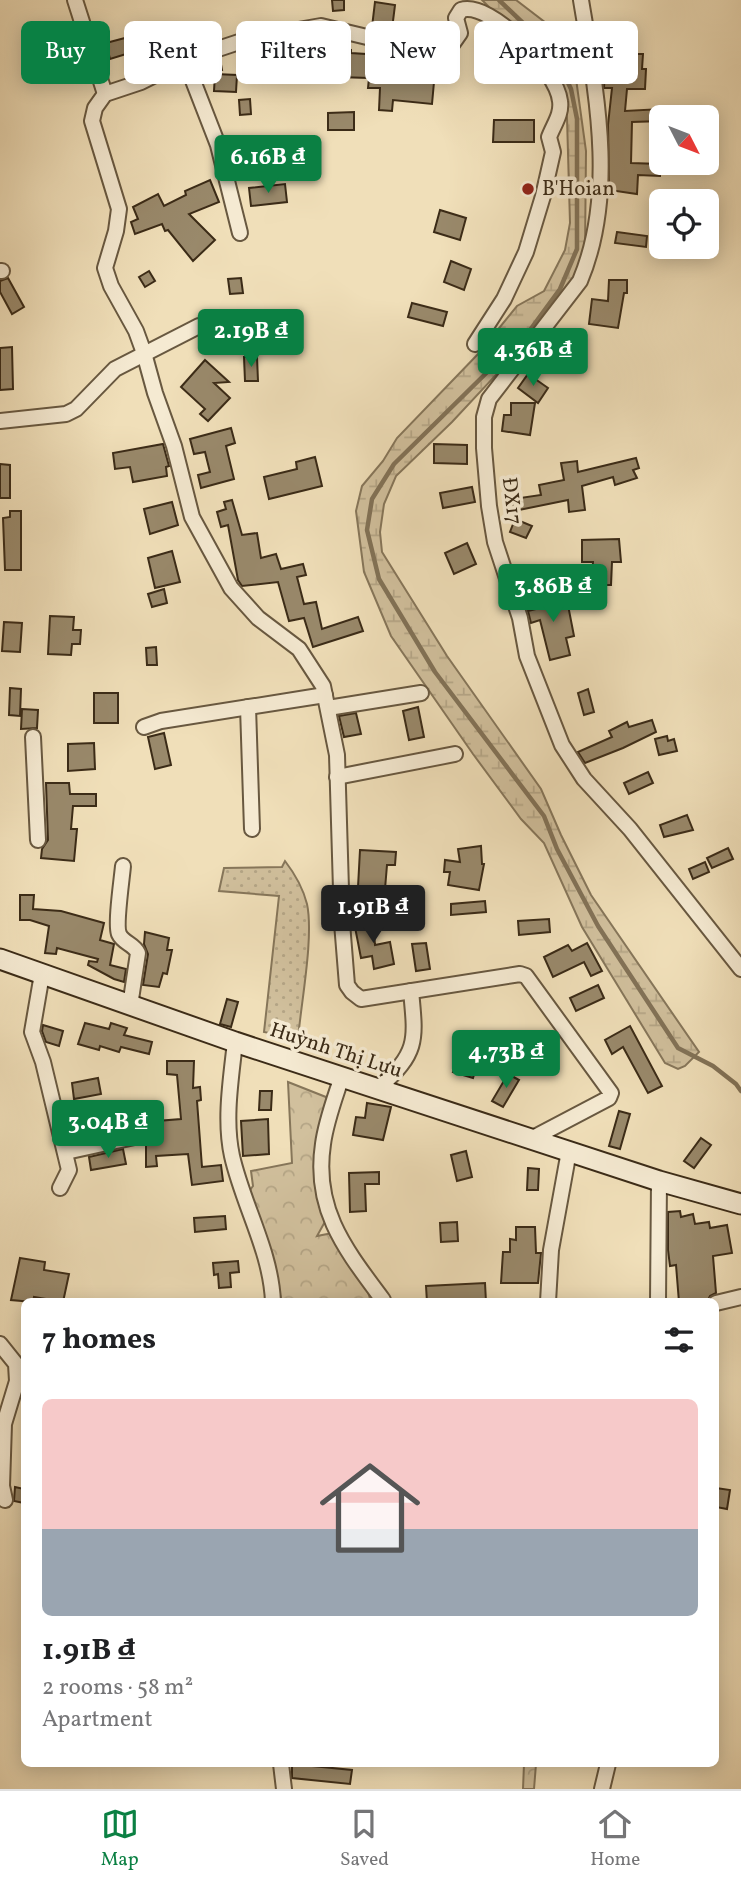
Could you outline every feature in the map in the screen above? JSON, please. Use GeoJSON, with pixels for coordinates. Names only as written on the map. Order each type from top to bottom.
{"type":"FeatureCollection","features":[{"type":"Feature","properties":{"kind":"street"},"geometry":{"type":"LineString","coordinates":[[75,0],[105,93]]}},
{"type":"Feature","properties":{"kind":"street"},"geometry":{"type":"LineString","coordinates":[[450,0],[460,12]]}},
{"type":"Feature","properties":{"kind":"street","name":"ĐX17"},"geometry":{"type":"LineString","coordinates":[[581,0],[594,84],[601,164],[601,196],[595,232],[589,259],[580,281],[489,400],[484,417],[489,506],[502,568],[520,618],[527,656],[562,745],[584,779],[630,830],[741,969]]}},
{"type":"Feature","properties":{"kind":"street"},"geometry":{"type":"LineString","coordinates":[[222,48],[247,39],[321,26],[392,43],[423,46],[453,43],[460,33],[456,18],[460,12],[470,7],[487,13],[546,69],[560,97],[560,113],[548,136],[553,152],[543,196],[526,252],[504,299],[475,344]]}},
{"type":"Feature","properties":{"kind":"street"},"geometry":{"type":"LineString","coordinates":[[134,84],[105,93],[95,108],[92,121],[119,209],[116,231],[105,268],[144,353],[174,446],[192,517],[231,588],[258,618],[299,649],[323,686],[337,755],[342,923],[347,985],[361,999],[520,974],[531,980],[611,1093],[609,1098],[531,1139]]}},
{"type":"Feature","properties":{"kind":"street"},"geometry":{"type":"LineString","coordinates":[[194,84],[218,145],[240,233]]}},
{"type":"Feature","properties":{"kind":"street"},"geometry":{"type":"LineString","coordinates":[[0,421],[66,414],[76,409],[115,369],[199,326]]}},
{"type":"Feature","properties":{"kind":"street"},"geometry":{"type":"LineString","coordinates":[[144,727],[161,721],[248,708],[421,693]]}},
{"type":"Feature","properties":{"kind":"street"},"geometry":{"type":"LineString","coordinates":[[248,708],[252,829]]}},
{"type":"Feature","properties":{"kind":"street"},"geometry":{"type":"LineString","coordinates":[[33,737],[38,840]]}},
{"type":"Feature","properties":{"kind":"street"},"geometry":{"type":"LineString","coordinates":[[337,777],[455,754]]}},
{"type":"Feature","properties":{"kind":"street"},"geometry":{"type":"LineString","coordinates":[[123,866],[117,928],[122,938],[136,948],[138,953],[130,1006]]}},
{"type":"Feature","properties":{"kind":"street","name":"Huỳnh Thị Lựu"},"geometry":{"type":"LineString","coordinates":[[0,959],[235,1042],[659,1181],[741,1204]]}},
{"type":"Feature","properties":{"kind":"street"},"geometry":{"type":"LineString","coordinates":[[41,974],[32,1032],[43,1062],[66,1152],[69,1170],[60,1188]]}},
{"type":"Feature","properties":{"kind":"street"},"geometry":{"type":"LineString","coordinates":[[379,1088],[401,1068],[411,1051],[415,1032],[411,991]]}},
{"type":"Feature","properties":{"kind":"street"},"geometry":{"type":"LineString","coordinates":[[235,1042],[229,1100],[231,1153],[262,1244],[273,1298]]}},
{"type":"Feature","properties":{"kind":"street"},"geometry":{"type":"LineString","coordinates":[[342,1076],[323,1140],[321,1162],[324,1188],[335,1232],[382,1298]]}},
{"type":"Feature","properties":{"kind":"street"},"geometry":{"type":"LineString","coordinates":[[66,1152],[148,1134]]}},
{"type":"Feature","properties":{"kind":"street"},"geometry":{"type":"LineString","coordinates":[[548,1298],[551,1250],[569,1151]]}},
{"type":"Feature","properties":{"kind":"street"},"geometry":{"type":"LineString","coordinates":[[659,1181],[659,1298]]}},
{"type":"Feature","properties":{"kind":"street"},"geometry":{"type":"LineString","coordinates":[[719,1302],[741,1297]]}},
{"type":"Feature","properties":{"kind":"street"},"geometry":{"type":"LineString","coordinates":[[0,1344],[16,1364],[18,1381],[4,1424],[2,1486],[5,1500]]}},
{"type":"Feature","properties":{"kind":"street"},"geometry":{"type":"LineString","coordinates":[[281,1767],[284,1789]]}},
{"type":"Feature","properties":{"kind":"street"},"geometry":{"type":"LineString","coordinates":[[602,1789],[607,1767]]}},
{"type":"Feature","properties":{"kind":"green space"},"geometry":{"type":"Polygon","coordinates":[[[482,0],[516,0],[543,21],[503,21],[482,0]]]}},
{"type":"Feature","properties":{"kind":"green space"},"geometry":{"type":"Polygon","coordinates":[[[560,84],[577,84],[586,151],[585,250],[574,282],[550,317],[452,422],[396,476],[384,504],[380,532],[382,552],[447,656],[541,789],[591,895],[699,1052],[678,1069],[665,1063],[582,927],[544,843],[521,819],[391,636],[364,572],[356,511],[362,486],[383,461],[397,438],[479,353],[517,306],[544,291],[565,250],[570,223],[567,118],[560,84]]]}},
{"type":"Feature","properties":{"kind":"green space"},"geometry":{"type":"Polygon","coordinates":[[[285,861],[303,892],[309,918],[298,1039],[264,1032],[279,896],[219,891],[224,868],[282,867],[285,861]]]}},
{"type":"Feature","properties":{"kind":"green space"},"geometry":{"type":"Polygon","coordinates":[[[288,1082],[336,1101],[321,1182],[327,1218],[317,1236],[332,1233],[358,1258],[370,1298],[281,1298],[260,1224],[247,1194],[253,1186],[251,1171],[292,1163],[288,1082]]]}},
{"type":"Feature","properties":{"kind":"green space"},"geometry":{"type":"Polygon","coordinates":[[[524,1767],[536,1767],[534,1789],[523,1789],[524,1767]]]}},
{"type":"Feature","properties":{"kind":"building"},"geometry":{"type":"Polygon","coordinates":[[[332,0],[344,0],[344,10],[333,11],[332,0]]]}},
{"type":"Feature","properties":{"kind":"building"},"geometry":{"type":"Polygon","coordinates":[[[375,2],[395,5],[393,21],[373,21],[375,2]]]}},
{"type":"Feature","properties":{"kind":"building"},"geometry":{"type":"Polygon","coordinates":[[[124,38],[124,55],[110,59],[110,42],[124,38]]]}},
{"type":"Feature","properties":{"kind":"building"},"geometry":{"type":"Polygon","coordinates":[[[351,53],[365,54],[365,78],[351,77],[351,53]]]}},
{"type":"Feature","properties":{"kind":"building"},"geometry":{"type":"Polygon","coordinates":[[[638,54],[643,54],[642,69],[646,69],[645,89],[627,89],[625,111],[649,110],[649,121],[632,122],[631,163],[649,164],[649,175],[660,176],[638,175],[637,194],[609,190],[608,125],[612,88],[604,88],[604,84],[638,84],[638,54]]]}},
{"type":"Feature","properties":{"kind":"building"},"geometry":{"type":"Polygon","coordinates":[[[222,74],[236,75],[236,92],[214,91],[214,84],[222,84],[222,74]]]}},
{"type":"Feature","properties":{"kind":"building"},"geometry":{"type":"Polygon","coordinates":[[[368,84],[434,84],[432,104],[393,100],[392,111],[379,110],[380,88],[368,88],[368,84]]]}},
{"type":"Feature","properties":{"kind":"building"},"geometry":{"type":"Polygon","coordinates":[[[250,99],[251,114],[240,115],[239,100],[250,99]]]}},
{"type":"Feature","properties":{"kind":"building"},"geometry":{"type":"Polygon","coordinates":[[[354,112],[354,130],[328,130],[328,113],[354,112]]]}},
{"type":"Feature","properties":{"kind":"building"},"geometry":{"type":"Polygon","coordinates":[[[494,120],[534,120],[534,142],[493,142],[494,120]]]}},
{"type":"Feature","properties":{"kind":"building"},"geometry":{"type":"Polygon","coordinates":[[[210,180],[219,202],[189,214],[215,240],[193,261],[168,230],[165,231],[162,224],[135,234],[131,222],[138,219],[133,207],[158,194],[164,206],[186,195],[185,191],[210,180]]]}},
{"type":"Feature","properties":{"kind":"building"},"geometry":{"type":"Polygon","coordinates":[[[285,184],[287,202],[251,206],[249,188],[285,184]]]}},
{"type":"Feature","properties":{"kind":"building"},"geometry":{"type":"Polygon","coordinates":[[[440,210],[466,218],[460,240],[434,232],[440,210]]]}},
{"type":"Feature","properties":{"kind":"building"},"geometry":{"type":"Polygon","coordinates":[[[617,232],[647,236],[646,247],[615,243],[617,232]]]}},
{"type":"Feature","properties":{"kind":"building"},"geometry":{"type":"Polygon","coordinates":[[[451,261],[471,269],[464,290],[444,282],[451,261]]]}},
{"type":"Feature","properties":{"kind":"building"},"geometry":{"type":"Polygon","coordinates":[[[149,271],[155,281],[145,287],[139,277],[149,271]]]}},
{"type":"Feature","properties":{"kind":"building"},"geometry":{"type":"Polygon","coordinates":[[[8,278],[24,307],[12,314],[0,292],[0,281],[8,278]]]}},
{"type":"Feature","properties":{"kind":"building"},"geometry":{"type":"Polygon","coordinates":[[[241,278],[243,293],[230,294],[228,279],[241,278]]]}},
{"type":"Feature","properties":{"kind":"building"},"geometry":{"type":"Polygon","coordinates":[[[609,280],[627,280],[627,293],[624,293],[618,328],[589,324],[592,299],[608,301],[609,280]]]}},
{"type":"Feature","properties":{"kind":"building"},"geometry":{"type":"Polygon","coordinates":[[[412,303],[447,312],[443,326],[408,317],[412,303]]]}},
{"type":"Feature","properties":{"kind":"building"},"geometry":{"type":"Polygon","coordinates":[[[554,331],[580,354],[571,365],[544,343],[554,331]]]}},
{"type":"Feature","properties":{"kind":"building"},"geometry":{"type":"Polygon","coordinates":[[[12,347],[13,389],[0,390],[0,348],[12,347]]]}},
{"type":"Feature","properties":{"kind":"building"},"geometry":{"type":"Polygon","coordinates":[[[244,357],[257,357],[258,381],[245,381],[244,357]]]}},
{"type":"Feature","properties":{"kind":"building"},"geometry":{"type":"Polygon","coordinates":[[[205,360],[229,382],[214,383],[230,398],[208,421],[200,414],[205,409],[181,387],[205,360]]]}},
{"type":"Feature","properties":{"kind":"building"},"geometry":{"type":"Polygon","coordinates":[[[528,374],[548,388],[538,403],[518,388],[528,374]]]}},
{"type":"Feature","properties":{"kind":"building"},"geometry":{"type":"Polygon","coordinates":[[[511,403],[535,403],[530,435],[502,431],[504,415],[511,415],[511,403]]]}},
{"type":"Feature","properties":{"kind":"building"},"geometry":{"type":"Polygon","coordinates":[[[231,428],[235,443],[226,446],[234,479],[201,488],[198,475],[210,472],[205,452],[194,454],[190,439],[231,428]]]}},
{"type":"Feature","properties":{"kind":"building"},"geometry":{"type":"Polygon","coordinates":[[[163,444],[169,466],[166,467],[167,476],[133,482],[130,467],[115,469],[113,453],[163,444]]]}},
{"type":"Feature","properties":{"kind":"building"},"geometry":{"type":"Polygon","coordinates":[[[434,444],[467,445],[467,464],[434,463],[434,444]]]}},
{"type":"Feature","properties":{"kind":"building"},"geometry":{"type":"Polygon","coordinates":[[[315,457],[322,486],[269,499],[264,477],[297,469],[296,462],[315,457]]]}},
{"type":"Feature","properties":{"kind":"building"},"geometry":{"type":"Polygon","coordinates":[[[636,458],[639,468],[633,470],[637,478],[615,485],[613,477],[582,486],[585,510],[569,512],[568,500],[514,511],[513,499],[541,495],[539,485],[564,480],[561,463],[577,461],[578,472],[636,458]]]}},
{"type":"Feature","properties":{"kind":"building"},"geometry":{"type":"Polygon","coordinates":[[[0,464],[10,465],[10,498],[0,498],[0,464]]]}},
{"type":"Feature","properties":{"kind":"building"},"geometry":{"type":"Polygon","coordinates":[[[472,487],[475,502],[443,508],[440,493],[472,487]]]}},
{"type":"Feature","properties":{"kind":"building"},"geometry":{"type":"Polygon","coordinates":[[[232,500],[242,535],[257,533],[261,558],[276,554],[281,569],[303,564],[306,575],[297,577],[304,604],[316,602],[322,629],[358,617],[363,631],[313,647],[304,618],[289,621],[278,582],[242,586],[238,580],[228,525],[221,527],[217,512],[226,509],[224,502],[232,500]]]}},
{"type":"Feature","properties":{"kind":"building"},"geometry":{"type":"Polygon","coordinates":[[[172,502],[178,525],[150,534],[144,509],[172,502]]]}},
{"type":"Feature","properties":{"kind":"building"},"geometry":{"type":"Polygon","coordinates":[[[10,511],[21,511],[21,570],[5,570],[3,518],[10,517],[10,511]]]}},
{"type":"Feature","properties":{"kind":"building"},"geometry":{"type":"Polygon","coordinates":[[[515,519],[532,526],[526,538],[510,532],[515,519]]]}},
{"type":"Feature","properties":{"kind":"building"},"geometry":{"type":"Polygon","coordinates":[[[619,539],[621,562],[612,562],[611,585],[597,585],[597,576],[592,576],[593,562],[582,562],[582,540],[619,539]]]}},
{"type":"Feature","properties":{"kind":"building"},"geometry":{"type":"Polygon","coordinates":[[[467,543],[476,564],[454,574],[445,553],[467,543]]]}},
{"type":"Feature","properties":{"kind":"building"},"geometry":{"type":"Polygon","coordinates":[[[172,551],[180,582],[155,588],[148,558],[172,551]]]}},
{"type":"Feature","properties":{"kind":"building"},"geometry":{"type":"Polygon","coordinates":[[[164,589],[167,603],[152,607],[148,594],[164,589]]]}},
{"type":"Feature","properties":{"kind":"building"},"geometry":{"type":"Polygon","coordinates":[[[546,590],[550,604],[567,600],[574,636],[566,638],[570,655],[550,660],[540,620],[531,623],[528,611],[536,609],[533,593],[546,590]]]}},
{"type":"Feature","properties":{"kind":"building"},"geometry":{"type":"Polygon","coordinates":[[[50,616],[74,617],[73,630],[81,630],[80,644],[72,644],[71,655],[48,654],[50,616]]]}},
{"type":"Feature","properties":{"kind":"building"},"geometry":{"type":"Polygon","coordinates":[[[4,622],[22,623],[20,652],[2,651],[4,622]]]}},
{"type":"Feature","properties":{"kind":"building"},"geometry":{"type":"Polygon","coordinates":[[[156,647],[157,665],[147,665],[146,648],[156,647]]]}},
{"type":"Feature","properties":{"kind":"building"},"geometry":{"type":"Polygon","coordinates":[[[10,688],[21,689],[20,716],[9,715],[10,688]]]}},
{"type":"Feature","properties":{"kind":"building"},"geometry":{"type":"Polygon","coordinates":[[[588,689],[594,712],[584,715],[578,693],[588,689]]]}},
{"type":"Feature","properties":{"kind":"building"},"geometry":{"type":"Polygon","coordinates":[[[94,693],[118,693],[118,723],[94,723],[94,693]]]}},
{"type":"Feature","properties":{"kind":"building"},"geometry":{"type":"Polygon","coordinates":[[[418,707],[424,737],[409,740],[403,711],[418,707]]]}},
{"type":"Feature","properties":{"kind":"building"},"geometry":{"type":"Polygon","coordinates":[[[22,709],[38,710],[37,728],[21,729],[22,709]]]}},
{"type":"Feature","properties":{"kind":"building"},"geometry":{"type":"Polygon","coordinates":[[[356,713],[361,734],[344,737],[339,716],[356,713]]]}},
{"type":"Feature","properties":{"kind":"building"},"geometry":{"type":"Polygon","coordinates":[[[652,720],[656,732],[623,748],[585,763],[578,752],[612,737],[609,731],[627,722],[629,727],[652,720]]]}},
{"type":"Feature","properties":{"kind":"building"},"geometry":{"type":"Polygon","coordinates":[[[164,733],[171,765],[155,769],[148,737],[164,733]]]}},
{"type":"Feature","properties":{"kind":"building"},"geometry":{"type":"Polygon","coordinates":[[[667,736],[668,741],[674,739],[677,751],[659,755],[655,739],[667,736]]]}},
{"type":"Feature","properties":{"kind":"building"},"geometry":{"type":"Polygon","coordinates":[[[94,743],[95,769],[68,771],[68,744],[94,743]]]}},
{"type":"Feature","properties":{"kind":"building"},"geometry":{"type":"Polygon","coordinates":[[[648,772],[653,783],[629,794],[624,783],[648,772]]]}},
{"type":"Feature","properties":{"kind":"building"},"geometry":{"type":"Polygon","coordinates":[[[46,783],[69,783],[70,794],[96,794],[96,806],[73,806],[71,829],[77,829],[74,861],[41,858],[42,849],[48,840],[46,783]]]}},
{"type":"Feature","properties":{"kind":"building"},"geometry":{"type":"Polygon","coordinates":[[[687,815],[693,830],[664,837],[660,825],[687,815]]]}},
{"type":"Feature","properties":{"kind":"building"},"geometry":{"type":"Polygon","coordinates":[[[481,846],[484,864],[479,890],[448,885],[450,872],[444,872],[445,860],[460,862],[458,849],[481,846]]]}},
{"type":"Feature","properties":{"kind":"building"},"geometry":{"type":"Polygon","coordinates":[[[728,848],[733,859],[712,868],[707,858],[728,848]]]}},
{"type":"Feature","properties":{"kind":"building"},"geometry":{"type":"Polygon","coordinates":[[[360,850],[396,852],[395,865],[387,865],[385,889],[358,887],[360,850]]]}},
{"type":"Feature","properties":{"kind":"building"},"geometry":{"type":"Polygon","coordinates":[[[705,862],[709,872],[693,879],[689,869],[705,862]]]}},
{"type":"Feature","properties":{"kind":"building"},"geometry":{"type":"Polygon","coordinates":[[[20,895],[34,895],[33,909],[61,911],[104,923],[100,940],[114,944],[110,965],[126,969],[124,982],[88,965],[89,961],[97,962],[98,959],[57,948],[56,954],[45,953],[49,926],[20,920],[20,895]]]}},
{"type":"Feature","properties":{"kind":"building"},"geometry":{"type":"Polygon","coordinates":[[[485,901],[486,912],[451,915],[451,904],[485,901]]]}},
{"type":"Feature","properties":{"kind":"building"},"geometry":{"type":"Polygon","coordinates":[[[549,919],[550,932],[519,935],[518,921],[549,919]]]}},
{"type":"Feature","properties":{"kind":"building"},"geometry":{"type":"Polygon","coordinates":[[[373,920],[375,945],[390,942],[394,964],[374,969],[372,956],[361,958],[354,922],[373,920]]]}},
{"type":"Feature","properties":{"kind":"building"},"geometry":{"type":"Polygon","coordinates":[[[145,932],[169,938],[167,950],[172,950],[167,974],[163,973],[159,987],[143,985],[148,954],[144,944],[145,932]]]}},
{"type":"Feature","properties":{"kind":"building"},"geometry":{"type":"Polygon","coordinates":[[[426,943],[430,969],[416,971],[412,944],[426,943]]]}},
{"type":"Feature","properties":{"kind":"building"},"geometry":{"type":"Polygon","coordinates":[[[587,943],[602,971],[591,976],[584,962],[553,977],[544,957],[568,945],[572,951],[587,943]]]}},
{"type":"Feature","properties":{"kind":"building"},"geometry":{"type":"Polygon","coordinates":[[[598,985],[604,998],[576,1011],[570,998],[598,985]]]}},
{"type":"Feature","properties":{"kind":"building"},"geometry":{"type":"Polygon","coordinates":[[[227,999],[238,1002],[231,1027],[220,1024],[227,999]]]}},
{"type":"Feature","properties":{"kind":"building"},"geometry":{"type":"Polygon","coordinates":[[[85,1023],[109,1029],[111,1023],[127,1028],[124,1035],[152,1042],[149,1054],[121,1047],[119,1052],[100,1046],[99,1050],[78,1044],[85,1023]]]}},
{"type":"Feature","properties":{"kind":"building"},"geometry":{"type":"Polygon","coordinates":[[[43,1025],[63,1031],[59,1046],[46,1042],[43,1025]]]}},
{"type":"Feature","properties":{"kind":"building"},"geometry":{"type":"Polygon","coordinates":[[[630,1026],[662,1086],[648,1093],[623,1047],[612,1054],[605,1040],[630,1026]]]}},
{"type":"Feature","properties":{"kind":"building"},"geometry":{"type":"Polygon","coordinates":[[[547,1034],[548,1048],[526,1050],[525,1036],[547,1034]]]}},
{"type":"Feature","properties":{"kind":"building"},"geometry":{"type":"Polygon","coordinates":[[[461,1049],[480,1055],[473,1078],[453,1072],[461,1049]]]}},
{"type":"Feature","properties":{"kind":"building"},"geometry":{"type":"Polygon","coordinates":[[[167,1061],[194,1061],[193,1088],[200,1087],[201,1100],[197,1101],[202,1167],[221,1165],[223,1181],[192,1185],[188,1154],[156,1156],[157,1166],[146,1167],[146,1144],[158,1140],[157,1121],[181,1119],[177,1075],[167,1074],[167,1061]]]}},
{"type":"Feature","properties":{"kind":"building"},"geometry":{"type":"Polygon","coordinates":[[[508,1074],[519,1080],[503,1107],[492,1101],[508,1074]]]}},
{"type":"Feature","properties":{"kind":"building"},"geometry":{"type":"Polygon","coordinates":[[[98,1078],[101,1094],[74,1099],[72,1083],[98,1078]]]}},
{"type":"Feature","properties":{"kind":"building"},"geometry":{"type":"Polygon","coordinates":[[[260,1091],[272,1091],[271,1110],[259,1110],[260,1091]]]}},
{"type":"Feature","properties":{"kind":"building"},"geometry":{"type":"Polygon","coordinates":[[[367,1103],[391,1107],[383,1140],[353,1135],[356,1117],[365,1118],[367,1103]]]}},
{"type":"Feature","properties":{"kind":"building"},"geometry":{"type":"Polygon","coordinates":[[[619,1111],[630,1114],[620,1149],[609,1146],[619,1111]]]}},
{"type":"Feature","properties":{"kind":"building"},"geometry":{"type":"Polygon","coordinates":[[[268,1119],[269,1154],[243,1156],[241,1121],[268,1119]]]}},
{"type":"Feature","properties":{"kind":"building"},"geometry":{"type":"Polygon","coordinates":[[[701,1138],[711,1145],[694,1168],[684,1161],[701,1138]]]}},
{"type":"Feature","properties":{"kind":"building"},"geometry":{"type":"Polygon","coordinates":[[[123,1149],[126,1164],[91,1170],[89,1157],[123,1149]]]}},
{"type":"Feature","properties":{"kind":"building"},"geometry":{"type":"Polygon","coordinates":[[[466,1151],[472,1177],[457,1181],[451,1155],[466,1151]]]}},
{"type":"Feature","properties":{"kind":"building"},"geometry":{"type":"Polygon","coordinates":[[[528,1168],[539,1169],[538,1190],[527,1190],[528,1168]]]}},
{"type":"Feature","properties":{"kind":"building"},"geometry":{"type":"Polygon","coordinates":[[[379,1172],[379,1184],[365,1184],[366,1211],[350,1212],[349,1173],[379,1172]]]}},
{"type":"Feature","properties":{"kind":"building"},"geometry":{"type":"Polygon","coordinates":[[[680,1211],[681,1217],[693,1214],[695,1224],[709,1222],[710,1228],[727,1225],[732,1253],[713,1256],[716,1293],[709,1298],[679,1298],[676,1265],[670,1266],[668,1250],[668,1212],[680,1211]]]}},
{"type":"Feature","properties":{"kind":"building"},"geometry":{"type":"Polygon","coordinates":[[[225,1216],[226,1229],[195,1232],[194,1218],[225,1216]]]}},
{"type":"Feature","properties":{"kind":"building"},"geometry":{"type":"Polygon","coordinates":[[[457,1222],[458,1241],[441,1242],[440,1223],[457,1222]]]}},
{"type":"Feature","properties":{"kind":"building"},"geometry":{"type":"Polygon","coordinates":[[[516,1227],[535,1227],[536,1253],[541,1253],[538,1283],[501,1283],[503,1252],[510,1252],[510,1239],[516,1240],[516,1227]]]}},
{"type":"Feature","properties":{"kind":"building"},"geometry":{"type":"Polygon","coordinates":[[[20,1258],[45,1262],[44,1270],[69,1274],[64,1298],[34,1297],[21,1298],[21,1301],[11,1300],[20,1258]]]}},
{"type":"Feature","properties":{"kind":"building"},"geometry":{"type":"Polygon","coordinates":[[[238,1261],[239,1272],[230,1273],[231,1287],[219,1288],[218,1274],[214,1275],[213,1263],[238,1261]]]}},
{"type":"Feature","properties":{"kind":"building"},"geometry":{"type":"Polygon","coordinates":[[[485,1283],[486,1298],[427,1298],[426,1286],[485,1283]]]}},
{"type":"Feature","properties":{"kind":"building"},"geometry":{"type":"Polygon","coordinates":[[[15,1487],[21,1488],[21,1502],[14,1501],[15,1487]]]}},
{"type":"Feature","properties":{"kind":"building"},"geometry":{"type":"Polygon","coordinates":[[[719,1488],[730,1490],[727,1509],[719,1508],[719,1488]]]}},
{"type":"Feature","properties":{"kind":"building"},"geometry":{"type":"Polygon","coordinates":[[[292,1767],[352,1770],[350,1784],[292,1778],[292,1767]]]}},
{"type":"Feature","properties":{"kind":"waterway"},"geometry":{"type":"LineString","coordinates":[[499,0],[545,44],[571,89],[577,119],[577,249],[560,289],[530,330],[394,464],[372,499],[367,530],[379,579],[435,672],[544,816],[557,849],[598,926],[678,1048],[713,1066],[741,1091]]}},
{"type":"Feature","properties":{"kind":"place","name":"B'Hoian"},"geometry":{"type":"Point","coordinates":[528,189]}}]}
